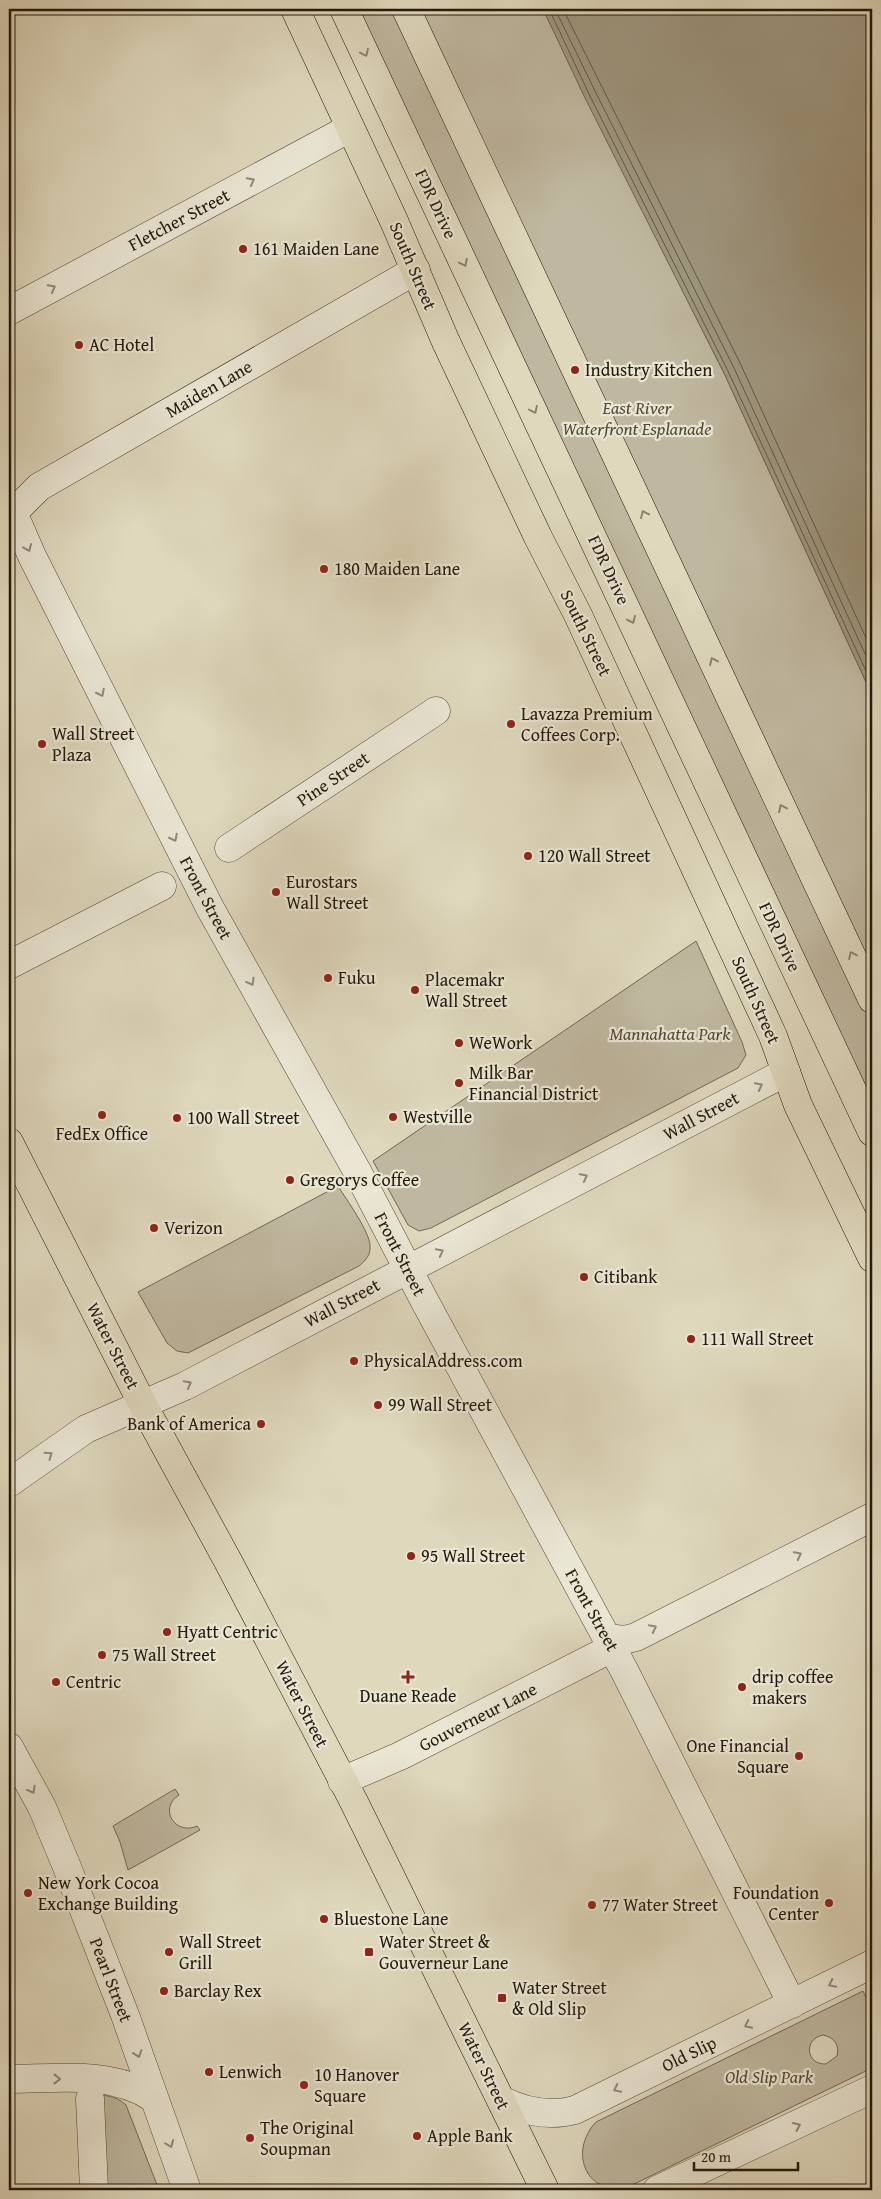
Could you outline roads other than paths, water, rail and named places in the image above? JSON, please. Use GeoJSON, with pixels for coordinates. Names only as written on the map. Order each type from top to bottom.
{"type":"FeatureCollection","features":[{"type":"Feature","properties":{"kind":"main road","name":"South Street"},"geometry":{"type":"LineString","coordinates":[[295,9],[416,270],[450,350],[538,537],[578,614],[773,1036],[798,1105],[872,1258]]}},
{"type":"Feature","properties":{"kind":"main road","name":"FDR Drive"},"geometry":{"type":"LineString","coordinates":[[344,9],[872,1132]]}},
{"type":"Feature","properties":{"kind":"main road"},"geometry":{"type":"LineString","coordinates":[[406,9],[872,1000]]}},
{"type":"Feature","properties":{"kind":"main road","name":"Water Street"},"geometry":{"type":"LineString","coordinates":[[9,1142],[143,1405],[229,1563],[342,1781],[545,2190]]}},
{"type":"Feature","properties":{"kind":"street","name":"Fletcher Street"},"geometry":{"type":"LineString","coordinates":[[9,311],[350,128]]}},
{"type":"Feature","properties":{"kind":"street","name":"Maiden Lane"},"geometry":{"type":"LineString","coordinates":[[10,511],[39,487],[416,270]]}},
{"type":"Feature","properties":{"kind":"street","name":"Front Street"},"geometry":{"type":"LineString","coordinates":[[10,511],[210,908],[357,1171],[407,1269],[610,1643],[792,2004]]}},
{"type":"Feature","properties":{"kind":"street","name":"Pine Street"},"geometry":{"type":"LineString","coordinates":[[229,848],[436,711]]}},
{"type":"Feature","properties":{"kind":"street"},"geometry":{"type":"LineString","coordinates":[[9,965],[162,886]]}},
{"type":"Feature","properties":{"kind":"street","name":"Wall Street"},"geometry":{"type":"LineString","coordinates":[[9,1483],[86,1429],[185,1386],[786,1072]]}},
{"type":"Feature","properties":{"kind":"street","name":"Gouverneur Lane"},"geometry":{"type":"LineString","coordinates":[[342,1781],[400,1756],[610,1643],[636,1637],[872,1517]]}},
{"type":"Feature","properties":{"kind":"street","name":"Pearl Street"},"geometry":{"type":"LineString","coordinates":[[9,1747],[42,1807],[67,1867],[124,2014],[188,2190]]}},
{"type":"Feature","properties":{"kind":"street","name":"Old Slip"},"geometry":{"type":"LineString","coordinates":[[501,2100],[526,2110],[543,2114],[560,2114],[575,2110],[872,1964]]}},
{"type":"Feature","properties":{"kind":"street"},"geometry":{"type":"LineString","coordinates":[[9,2079],[101,2079],[130,2086],[153,2098]]}},
{"type":"Feature","properties":{"kind":"street"},"geometry":{"type":"LineString","coordinates":[[658,2190],[872,2090]]}},
{"type":"Feature","properties":{"kind":"street"},"geometry":{"type":"LineString","coordinates":[[90,2099],[94,2190]]}},
{"type":"Feature","properties":{"kind":"water"},"geometry":{"type":"Polygon","coordinates":[[[543,9],[872,9],[872,695],[724,373],[585,98],[543,9]]]}},
{"type":"Feature","properties":{"kind":"place","name":"161 Maiden Lane"},"geometry":{"type":"Point","coordinates":[243,249]}},
{"type":"Feature","properties":{"kind":"place","name":"AC Hotel"},"geometry":{"type":"Point","coordinates":[79,345]}},
{"type":"Feature","properties":{"kind":"place","name":"Industry Kitchen"},"geometry":{"type":"Point","coordinates":[575,370]}},
{"type":"Feature","properties":{"kind":"place","name":"180 Maiden Lane"},"geometry":{"type":"Point","coordinates":[324,569]}},
{"type":"Feature","properties":{"kind":"place","name":"Lavazza Premium Coffees Corp."},"geometry":{"type":"Point","coordinates":[511,724]}},
{"type":"Feature","properties":{"kind":"place","name":"Wall Street Plaza"},"geometry":{"type":"Point","coordinates":[42,744]}},
{"type":"Feature","properties":{"kind":"place","name":"120 Wall Street"},"geometry":{"type":"Point","coordinates":[528,856]}},
{"type":"Feature","properties":{"kind":"place","name":"Eurostars Wall Street"},"geometry":{"type":"Point","coordinates":[276,892]}},
{"type":"Feature","properties":{"kind":"place","name":"Fuku"},"geometry":{"type":"Point","coordinates":[328,978]}},
{"type":"Feature","properties":{"kind":"place","name":"Placemakr Wall Street"},"geometry":{"type":"Point","coordinates":[415,990]}},
{"type":"Feature","properties":{"kind":"place","name":"WeWork"},"geometry":{"type":"Point","coordinates":[459,1043]}},
{"type":"Feature","properties":{"kind":"place","name":"Milk Bar Financial District"},"geometry":{"type":"Point","coordinates":[459,1083]}},
{"type":"Feature","properties":{"kind":"place","name":"FedEx Office"},"geometry":{"type":"Point","coordinates":[102,1115]}},
{"type":"Feature","properties":{"kind":"place","name":"Westville"},"geometry":{"type":"Point","coordinates":[393,1117]}},
{"type":"Feature","properties":{"kind":"place","name":"100 Wall Street"},"geometry":{"type":"Point","coordinates":[177,1118]}},
{"type":"Feature","properties":{"kind":"place","name":"Gregorys Coffee"},"geometry":{"type":"Point","coordinates":[290,1180]}},
{"type":"Feature","properties":{"kind":"place","name":"Verizon"},"geometry":{"type":"Point","coordinates":[154,1228]}},
{"type":"Feature","properties":{"kind":"place","name":"Citibank"},"geometry":{"type":"Point","coordinates":[584,1277]}},
{"type":"Feature","properties":{"kind":"place","name":"111 Wall Street"},"geometry":{"type":"Point","coordinates":[691,1339]}},
{"type":"Feature","properties":{"kind":"place","name":"PhysicalAddress.com"},"geometry":{"type":"Point","coordinates":[354,1361]}},
{"type":"Feature","properties":{"kind":"place","name":"99 Wall Street"},"geometry":{"type":"Point","coordinates":[378,1405]}},
{"type":"Feature","properties":{"kind":"place","name":"Bank of America"},"geometry":{"type":"Point","coordinates":[261,1424]}},
{"type":"Feature","properties":{"kind":"place","name":"95 Wall Street"},"geometry":{"type":"Point","coordinates":[411,1556]}},
{"type":"Feature","properties":{"kind":"place","name":"Hyatt Centric"},"geometry":{"type":"Point","coordinates":[167,1632]}},
{"type":"Feature","properties":{"kind":"place","name":"75 Wall Street"},"geometry":{"type":"Point","coordinates":[102,1655]}},
{"type":"Feature","properties":{"kind":"place","name":"Duane Reade"},"geometry":{"type":"Point","coordinates":[408,1677]}},
{"type":"Feature","properties":{"kind":"place","name":"Centric"},"geometry":{"type":"Point","coordinates":[56,1682]}},
{"type":"Feature","properties":{"kind":"place","name":"drip coffee makers"},"geometry":{"type":"Point","coordinates":[742,1687]}},
{"type":"Feature","properties":{"kind":"place","name":"One Financial Square"},"geometry":{"type":"Point","coordinates":[799,1756]}},
{"type":"Feature","properties":{"kind":"place","name":"New York Cocoa Exchange Building"},"geometry":{"type":"Point","coordinates":[28,1893]}},
{"type":"Feature","properties":{"kind":"place","name":"Foundation Center"},"geometry":{"type":"Point","coordinates":[829,1903]}},
{"type":"Feature","properties":{"kind":"place","name":"77 Water Street"},"geometry":{"type":"Point","coordinates":[592,1905]}},
{"type":"Feature","properties":{"kind":"place","name":"Bluestone Lane"},"geometry":{"type":"Point","coordinates":[324,1919]}},
{"type":"Feature","properties":{"kind":"place","name":"Wall Street Grill"},"geometry":{"type":"Point","coordinates":[169,1952]}},
{"type":"Feature","properties":{"kind":"place","name":"Water Street & Gouverneur Lane"},"geometry":{"type":"Point","coordinates":[369,1952]}},
{"type":"Feature","properties":{"kind":"place","name":"Barclay Rex"},"geometry":{"type":"Point","coordinates":[164,1991]}},
{"type":"Feature","properties":{"kind":"place","name":"Water Street & Old Slip"},"geometry":{"type":"Point","coordinates":[502,1998]}},
{"type":"Feature","properties":{"kind":"place","name":"Lenwich"},"geometry":{"type":"Point","coordinates":[209,2072]}},
{"type":"Feature","properties":{"kind":"place","name":"10 Hanover Square"},"geometry":{"type":"Point","coordinates":[304,2085]}},
{"type":"Feature","properties":{"kind":"place","name":"Apple Bank"},"geometry":{"type":"Point","coordinates":[417,2136]}},
{"type":"Feature","properties":{"kind":"place","name":"The Original Soupman"},"geometry":{"type":"Point","coordinates":[250,2138]}},
{"type":"Feature","properties":{"kind":"park label","name":"East River Waterfront Esplanade"},"geometry":{"type":"Point","coordinates":[637,418]}},
{"type":"Feature","properties":{"kind":"park label","name":"Mannahatta Park"},"geometry":{"type":"Point","coordinates":[670,1034]}},
{"type":"Feature","properties":{"kind":"park label","name":"Old Slip Park"},"geometry":{"type":"Point","coordinates":[769,2077]}}]}
